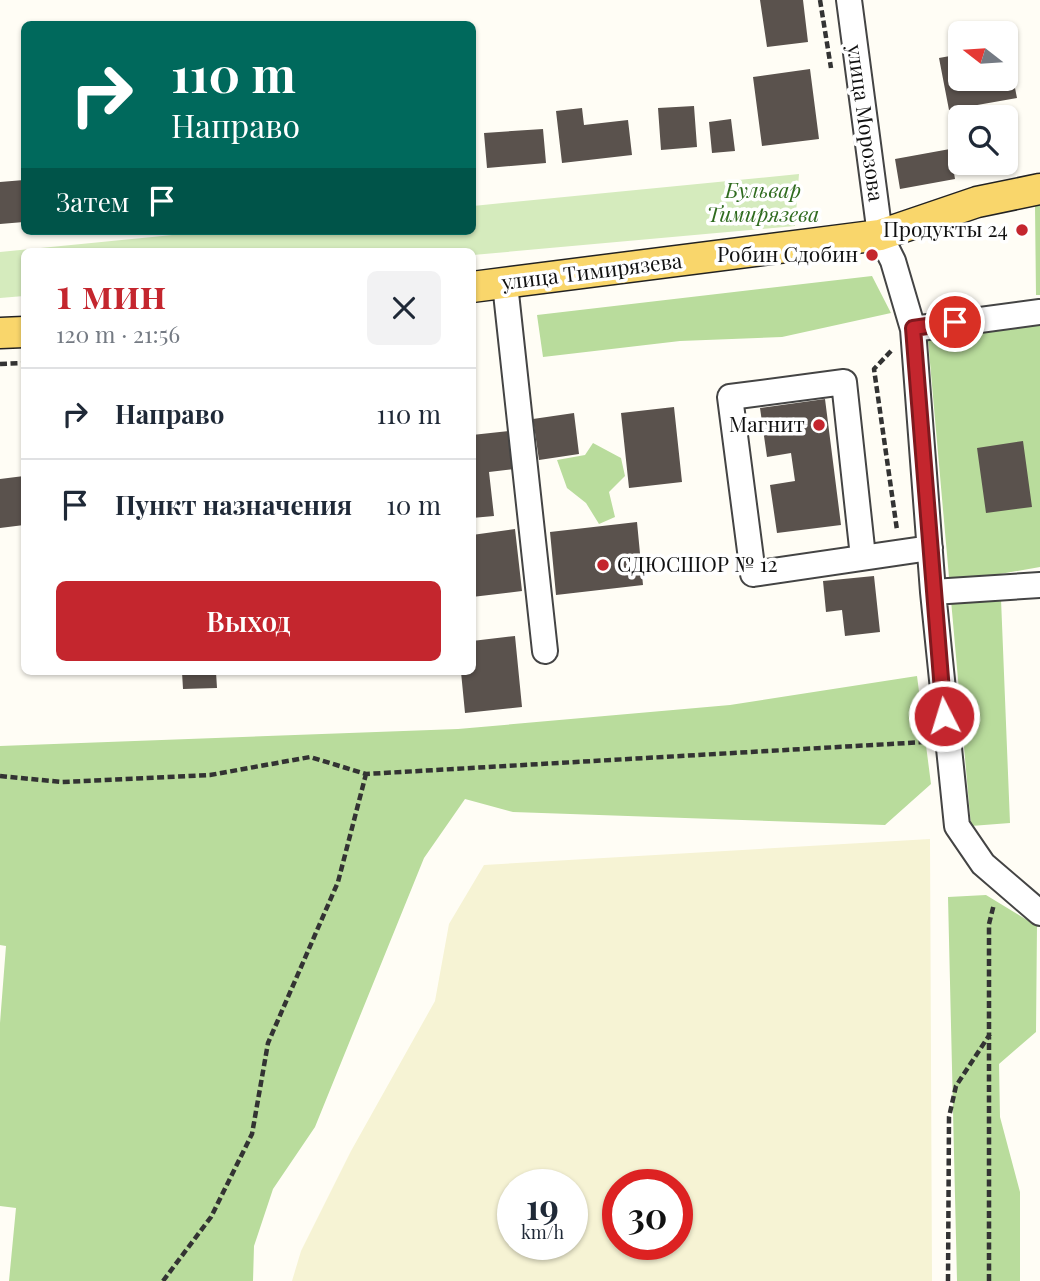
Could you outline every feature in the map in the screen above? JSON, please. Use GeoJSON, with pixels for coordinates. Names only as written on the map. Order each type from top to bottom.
{"type":"FeatureCollection","features":[{"type":"Feature","properties":{"kind":"main road","name":"улица Тимирязева"},"geometry":{"type":"LineString","coordinates":[[476,287],[880,234],[977,202],[1040,189]]}},
{"type":"Feature","properties":{"kind":"main road"},"geometry":{"type":"LineString","coordinates":[[0,333],[21,332]]}},
{"type":"Feature","properties":{"kind":"street","name":"улица Морозова"},"geometry":{"type":"LineString","coordinates":[[849,0],[880,234],[893,261],[913,328],[933,592],[957,826],[983,864],[999,881]]}},
{"type":"Feature","properties":{"kind":"street"},"geometry":{"type":"LineString","coordinates":[[505,284],[545,650]]}},
{"type":"Feature","properties":{"kind":"street"},"geometry":{"type":"LineString","coordinates":[[913,328],[1040,312]]}},
{"type":"Feature","properties":{"kind":"street"},"geometry":{"type":"LineString","coordinates":[[863,556],[844,382],[730,397],[753,574],[930,548]]}},
{"type":"Feature","properties":{"kind":"street"},"geometry":{"type":"LineString","coordinates":[[933,592],[1040,585]]}},
{"type":"Feature","properties":{"kind":"street"},"geometry":{"type":"LineString","coordinates":[[999,881],[1040,913]]}},
{"type":"Feature","properties":{"kind":"path"},"geometry":{"type":"LineString","coordinates":[[900,552],[874,369],[913,328]]}},
{"type":"Feature","properties":{"kind":"path"},"geometry":{"type":"LineString","coordinates":[[0,364],[21,363]]}},
{"type":"Feature","properties":{"kind":"path"},"geometry":{"type":"LineString","coordinates":[[0,776],[62,782],[210,775],[310,757],[366,774],[947,740]]}},
{"type":"Feature","properties":{"kind":"path"},"geometry":{"type":"LineString","coordinates":[[163,1281],[211,1217],[252,1134],[268,1043],[338,882],[366,774]]}},
{"type":"Feature","properties":{"kind":"path"},"geometry":{"type":"LineString","coordinates":[[989,1281],[989,924],[999,881]]}},
{"type":"Feature","properties":{"kind":"path"},"geometry":{"type":"LineString","coordinates":[[948,1281],[949,1117],[956,1086],[991,1033]]}},
{"type":"Feature","properties":{"kind":"shaded area"},"geometry":{"type":"Polygon","coordinates":[[[930,839],[932,1281],[292,1281],[301,1251],[351,1151],[435,1001],[449,924],[484,865],[930,839]]]}},
{"type":"Feature","properties":{"kind":"green space","name":"Бульвар Тимирязева"},"geometry":{"type":"Polygon","coordinates":[[[799,174],[795,226],[476,255],[476,248],[41,248],[172,235],[476,235],[476,206],[799,174]]]}},
{"type":"Feature","properties":{"kind":"green space"},"geometry":{"type":"Polygon","coordinates":[[[1040,205],[1040,295],[1036,295],[1035,206],[1040,205]]]}},
{"type":"Feature","properties":{"kind":"green space","name":"Бульвар Тимирязева"},"geometry":{"type":"Polygon","coordinates":[[[21,250],[21,296],[0,298],[0,252],[21,250]]]}},
{"type":"Feature","properties":{"kind":"green space"},"geometry":{"type":"Polygon","coordinates":[[[872,276],[891,313],[782,337],[680,341],[543,357],[537,315],[872,276]]]}},
{"type":"Feature","properties":{"kind":"green space"},"geometry":{"type":"Polygon","coordinates":[[[1040,324],[1040,567],[1000,574],[1010,823],[971,826],[928,340],[1040,324]]]}},
{"type":"Feature","properties":{"kind":"green space"},"geometry":{"type":"Polygon","coordinates":[[[593,443],[621,458],[625,476],[609,492],[615,517],[599,524],[586,503],[567,488],[557,460],[585,455],[593,443]]]}},
{"type":"Feature","properties":{"kind":"green space"},"geometry":{"type":"Polygon","coordinates":[[[917,676],[931,784],[885,825],[513,812],[465,799],[424,858],[315,1127],[273,1189],[254,1246],[253,1281],[9,1281],[16,1208],[0,1206],[0,1023],[6,946],[0,945],[0,746],[458,729],[730,705],[917,676]]]}},
{"type":"Feature","properties":{"kind":"green space"},"geometry":{"type":"Polygon","coordinates":[[[986,895],[1037,926],[1036,1032],[999,1064],[1000,1117],[1020,1192],[1020,1281],[957,1281],[948,897],[986,895]]]}},
{"type":"Feature","properties":{"kind":"building"},"geometry":{"type":"Polygon","coordinates":[[[760,0],[803,0],[808,42],[767,47],[760,0]]]}},
{"type":"Feature","properties":{"kind":"building"},"geometry":{"type":"Polygon","coordinates":[[[948,56],[948,91],[1016,91],[1017,98],[977,105],[948,105],[939,58],[948,56]]]}},
{"type":"Feature","properties":{"kind":"building"},"geometry":{"type":"Polygon","coordinates":[[[810,69],[819,139],[762,146],[753,77],[810,69]]]}},
{"type":"Feature","properties":{"kind":"building"},"geometry":{"type":"Polygon","coordinates":[[[694,106],[697,147],[661,150],[658,108],[694,106]]]}},
{"type":"Feature","properties":{"kind":"building"},"geometry":{"type":"Polygon","coordinates":[[[582,108],[584,125],[628,120],[632,155],[562,163],[556,111],[582,108]]]}},
{"type":"Feature","properties":{"kind":"building"},"geometry":{"type":"Polygon","coordinates":[[[731,119],[735,151],[712,153],[709,122],[731,119]]]}},
{"type":"Feature","properties":{"kind":"building"},"geometry":{"type":"Polygon","coordinates":[[[543,129],[546,163],[487,168],[484,133],[543,129]]]}},
{"type":"Feature","properties":{"kind":"building"},"geometry":{"type":"Polygon","coordinates":[[[948,149],[948,175],[954,175],[955,179],[900,189],[895,159],[948,149]]]}},
{"type":"Feature","properties":{"kind":"building"},"geometry":{"type":"Polygon","coordinates":[[[21,180],[21,222],[0,224],[0,182],[21,180]]]}},
{"type":"Feature","properties":{"kind":"building"},"geometry":{"type":"Polygon","coordinates":[[[825,399],[841,525],[777,533],[770,485],[795,481],[791,453],[767,457],[760,408],[825,399]]]}},
{"type":"Feature","properties":{"kind":"building"},"geometry":{"type":"Polygon","coordinates":[[[674,407],[682,482],[629,488],[621,413],[674,407]]]}},
{"type":"Feature","properties":{"kind":"building"},"geometry":{"type":"Polygon","coordinates":[[[574,413],[579,454],[539,460],[533,419],[574,413]]]}},
{"type":"Feature","properties":{"kind":"building"},"geometry":{"type":"Polygon","coordinates":[[[509,431],[514,469],[489,472],[494,516],[476,518],[476,435],[509,431]]]}},
{"type":"Feature","properties":{"kind":"building"},"geometry":{"type":"Polygon","coordinates":[[[1023,441],[1032,507],[986,513],[977,448],[1023,441]]]}},
{"type":"Feature","properties":{"kind":"building"},"geometry":{"type":"Polygon","coordinates":[[[21,476],[21,525],[0,528],[0,479],[21,476]]]}},
{"type":"Feature","properties":{"kind":"building"},"geometry":{"type":"Polygon","coordinates":[[[637,522],[643,585],[556,595],[550,532],[637,522]]]}},
{"type":"Feature","properties":{"kind":"building"},"geometry":{"type":"Polygon","coordinates":[[[515,529],[522,591],[476,597],[476,534],[515,529]]]}},
{"type":"Feature","properties":{"kind":"building"},"geometry":{"type":"Polygon","coordinates":[[[874,576],[880,632],[845,636],[842,610],[826,612],[823,581],[874,576]]]}},
{"type":"Feature","properties":{"kind":"building"},"geometry":{"type":"Polygon","coordinates":[[[515,636],[522,707],[465,713],[461,675],[476,675],[476,641],[515,636]]]}},
{"type":"Feature","properties":{"kind":"building"},"geometry":{"type":"Polygon","coordinates":[[[182,675],[216,675],[217,688],[183,689],[182,675]]]}},
{"type":"Feature","properties":{"kind":"place","name":"Продукты 24"},"geometry":{"type":"Point","coordinates":[1022,230]}},
{"type":"Feature","properties":{"kind":"place","name":"Робин Сдобин"},"geometry":{"type":"Point","coordinates":[872,255]}},
{"type":"Feature","properties":{"kind":"place","name":"Магнит"},"geometry":{"type":"Point","coordinates":[819,425]}},
{"type":"Feature","properties":{"kind":"place","name":"СДЮСШОР № 12"},"geometry":{"type":"Point","coordinates":[603,565]}},
{"type":"Feature","properties":{"kind":"route"},"geometry":{"type":"LineString","coordinates":[[944,716],[913,328],[955,322]]}}]}
